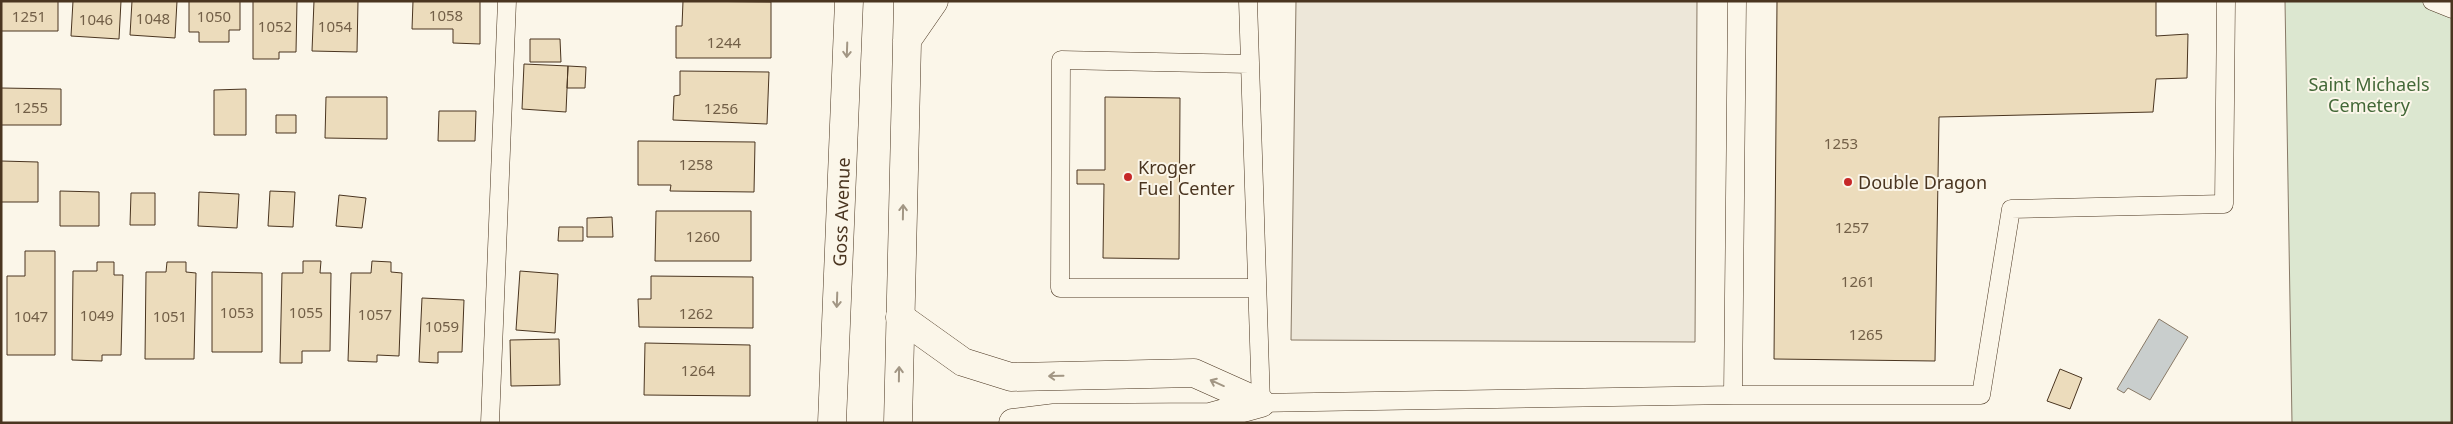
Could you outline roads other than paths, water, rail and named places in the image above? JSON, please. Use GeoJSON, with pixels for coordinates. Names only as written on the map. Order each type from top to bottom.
{"type":"FeatureCollection","features":[{"type":"Feature","properties":{"kind":"main road","name":"Goss Avenue"},"geometry":{"type":"LineString","coordinates":[[832,423],[849,1]]}},
{"type":"Feature","properties":{"kind":"main road"},"geometry":{"type":"LineString","coordinates":[[898,423],[908,1]]}},
{"type":"Feature","properties":{"kind":"main road"},"geometry":{"type":"LineString","coordinates":[[908,40],[934,1]]}},
{"type":"Feature","properties":{"kind":"main road"},"geometry":{"type":"LineString","coordinates":[[900,317],[963,362],[1011,376],[1194,374],[1262,413]]}},
{"type":"Feature","properties":{"kind":"main road"},"geometry":{"type":"LineString","coordinates":[[1012,423],[1054,418],[1210,417],[1262,413]]}},
{"type":"Feature","properties":{"kind":"lane"},"geometry":{"type":"LineString","coordinates":[[490,423],[507,1]]}},
{"type":"Feature","properties":{"kind":"lane"},"geometry":{"type":"LineString","coordinates":[[1248,1],[1256,288],[1262,413],[1733,395],[1982,395],[2011,209],[2224,204],[2226,1]]}},
{"type":"Feature","properties":{"kind":"lane"},"geometry":{"type":"LineString","coordinates":[[1733,395],[1737,1]]}},
{"type":"Feature","properties":{"kind":"lane"},"geometry":{"type":"LineString","coordinates":[[2432,1],[2452,9]]}},
{"type":"Feature","properties":{"kind":"lane"},"geometry":{"type":"LineString","coordinates":[[1249,64],[1061,60],[1060,288],[1256,288]]}},
{"type":"Feature","properties":{"kind":"place","name":"Kroger Fuel Center"},"geometry":{"type":"Point","coordinates":[1128,177]}},
{"type":"Feature","properties":{"kind":"place","name":"Double Dragon"},"geometry":{"type":"Point","coordinates":[1848,182]}},
{"type":"Feature","properties":{"kind":"park label","name":"Saint Michaels Cemetery"},"geometry":{"type":"Point","coordinates":[2369,94]}}]}
